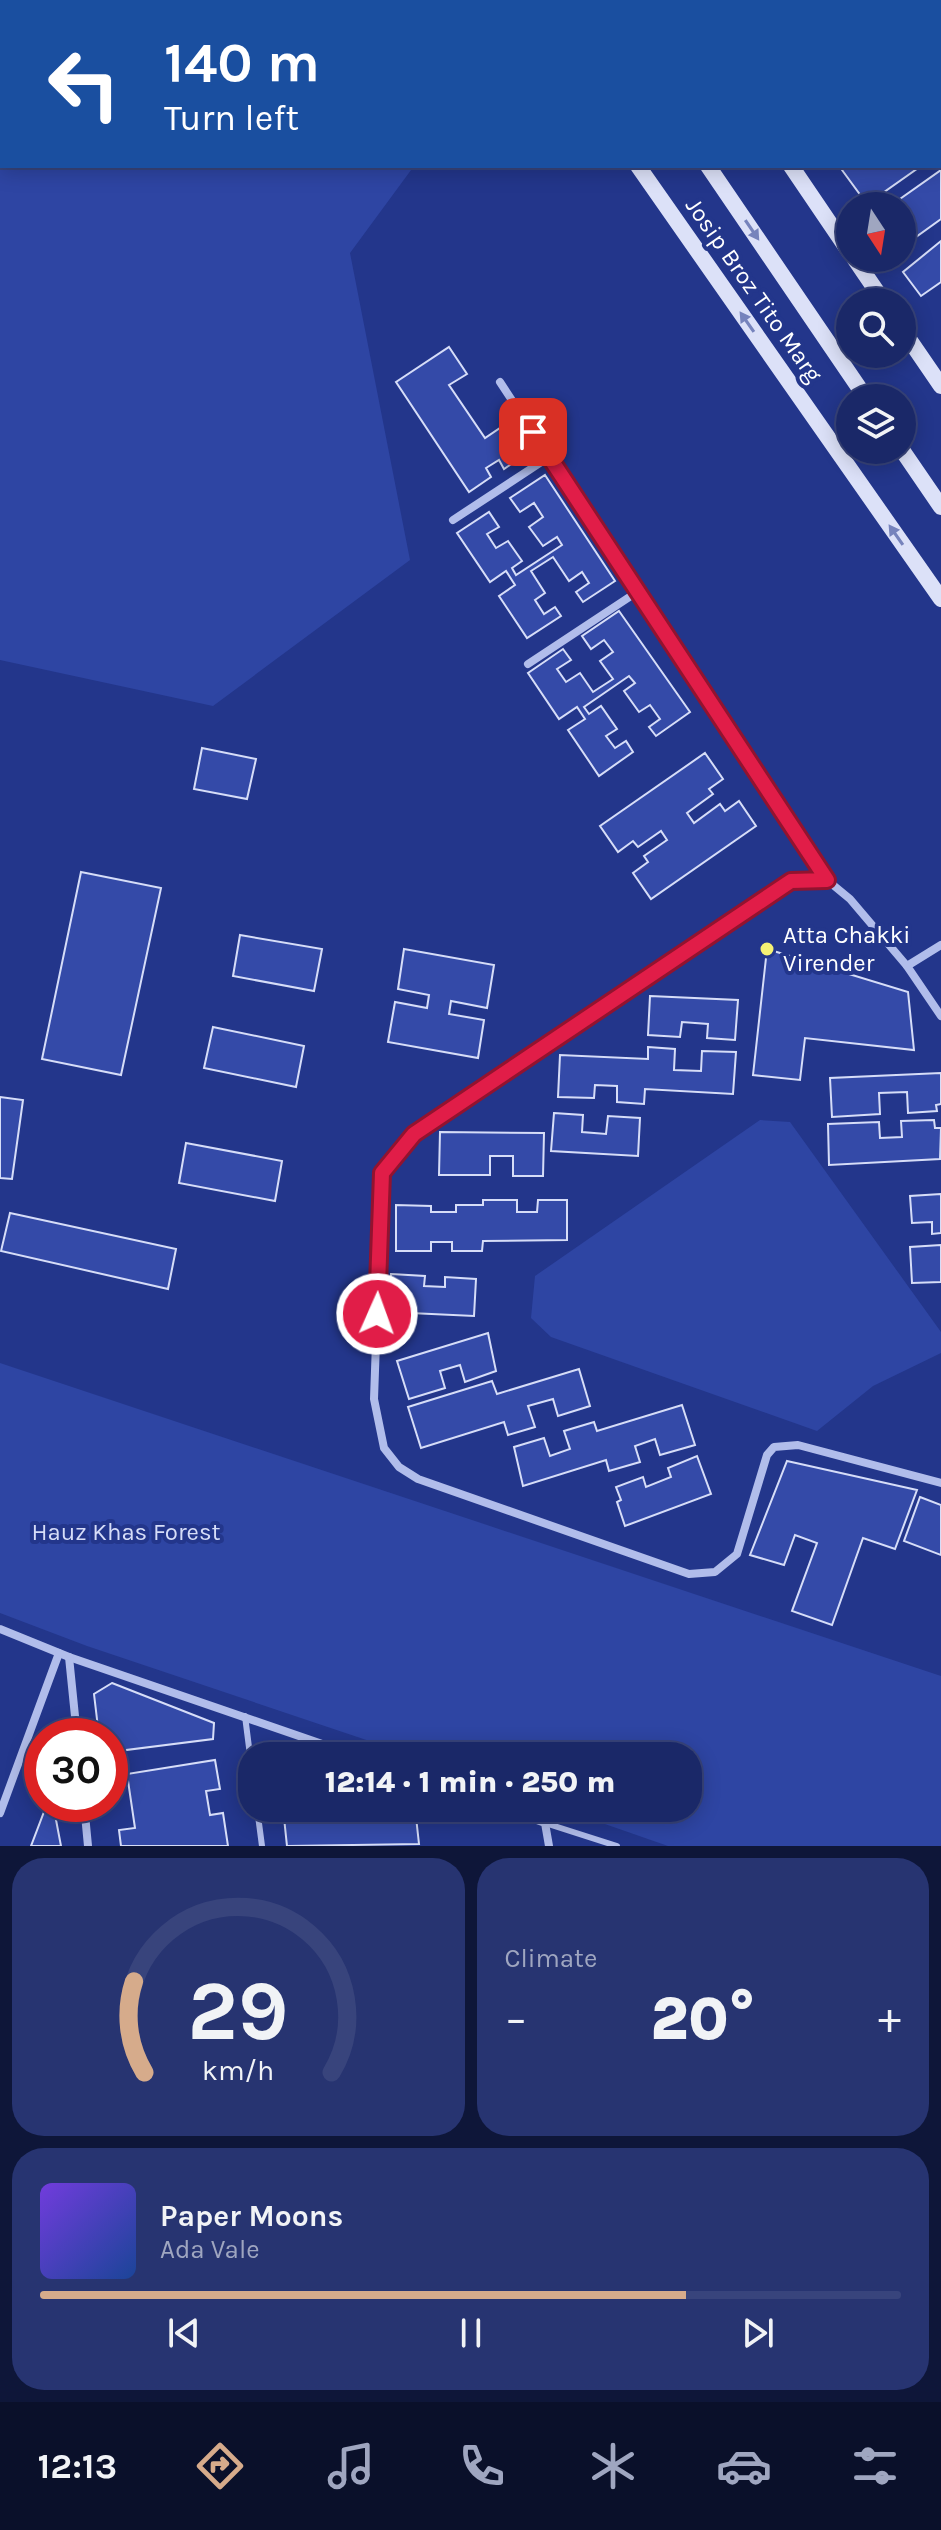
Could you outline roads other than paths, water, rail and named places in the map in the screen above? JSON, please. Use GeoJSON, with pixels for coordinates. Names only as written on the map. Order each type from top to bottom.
{"type":"FeatureCollection","features":[{"type":"Feature","properties":{"kind":"main road","name":"Josip Broz Tito Marg"},"geometry":{"type":"LineString","coordinates":[[639,168],[941,599]]}},
{"type":"Feature","properties":{"kind":"main road","name":"Josip Broz Tito Marg"},"geometry":{"type":"LineString","coordinates":[[709,168],[856,384]]}},
{"type":"Feature","properties":{"kind":"main road"},"geometry":{"type":"LineString","coordinates":[[792,168],[836,232]]}},
{"type":"Feature","properties":{"kind":"main road"},"geometry":{"type":"LineString","coordinates":[[916,349],[941,386]]}},
{"type":"Feature","properties":{"kind":"main road"},"geometry":{"type":"LineString","coordinates":[[912,464],[941,507]]}},
{"type":"Feature","properties":{"kind":"street"},"geometry":{"type":"LineString","coordinates":[[500,382],[827,880],[850,899],[907,966],[941,1016]]}},
{"type":"Feature","properties":{"kind":"street"},"geometry":{"type":"LineString","coordinates":[[453,520],[549,457]]}},
{"type":"Feature","properties":{"kind":"street"},"geometry":{"type":"LineString","coordinates":[[528,664],[637,592]]}},
{"type":"Feature","properties":{"kind":"street"},"geometry":{"type":"LineString","coordinates":[[827,880],[791,881],[414,1134],[397,1153],[382,1173],[374,1399],[384,1448],[399,1467],[418,1479],[689,1574],[715,1572],[737,1554],[767,1455],[774,1447],[798,1445],[941,1483]]}},
{"type":"Feature","properties":{"kind":"street"},"geometry":{"type":"LineString","coordinates":[[907,966],[941,945]]}},
{"type":"Feature","properties":{"kind":"street"},"geometry":{"type":"LineString","coordinates":[[0,1629],[69,1657],[318,1742]]}},
{"type":"Feature","properties":{"kind":"street"},"geometry":{"type":"LineString","coordinates":[[0,1813],[59,1653]]}},
{"type":"Feature","properties":{"kind":"street"},"geometry":{"type":"LineString","coordinates":[[69,1657],[75,1718]]}},
{"type":"Feature","properties":{"kind":"street"},"geometry":{"type":"LineString","coordinates":[[86,1822],[88,1846]]}},
{"type":"Feature","properties":{"kind":"street"},"geometry":{"type":"LineString","coordinates":[[545,1823],[549,1846]]}},
{"type":"Feature","properties":{"kind":"lane"},"geometry":{"type":"LineString","coordinates":[[245,1716],[248,1742]]}},
{"type":"Feature","properties":{"kind":"lane"},"geometry":{"type":"LineString","coordinates":[[259,1822],[262,1846]]}},
{"type":"Feature","properties":{"kind":"lane"},"geometry":{"type":"LineString","coordinates":[[545,1823],[617,1846]]}},
{"type":"Feature","properties":{"kind":"place","name":"Atta Chakki Virender"},"geometry":{"type":"Point","coordinates":[767,949]}},
{"type":"Feature","properties":{"kind":"park label","name":"Hauz Khas Forest"},"geometry":{"type":"Point","coordinates":[126,1532]}}]}
